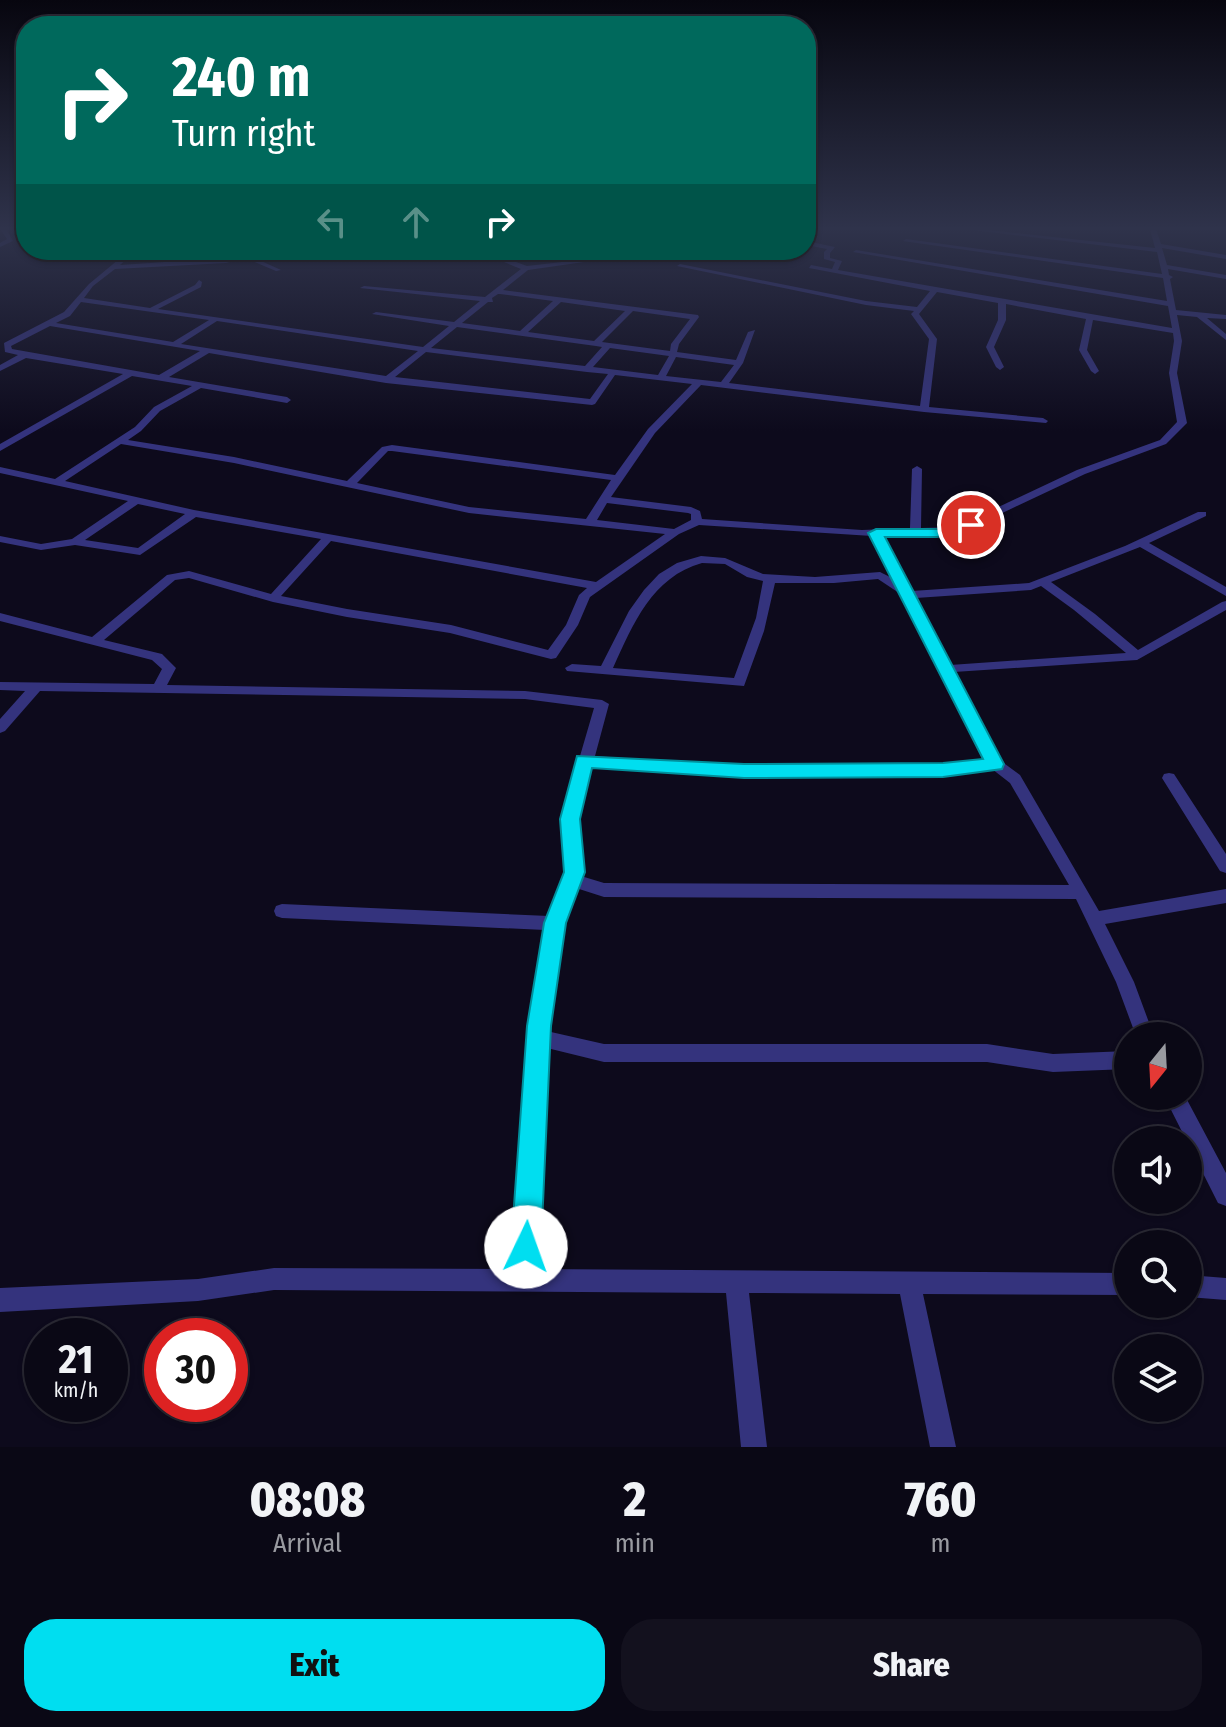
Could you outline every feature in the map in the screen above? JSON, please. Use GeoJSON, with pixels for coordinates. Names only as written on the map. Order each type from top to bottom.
{"type":"FeatureCollection","features":[{"type":"Feature","properties":{"kind":"street"},"geometry":{"type":"LineString","coordinates":[[83,297],[67,314],[7,345],[8,350],[287,400]]}},
{"type":"Feature","properties":{"kind":"street"},"geometry":{"type":"LineString","coordinates":[[153,308],[177,297]]}},
{"type":"Feature","properties":{"kind":"street"},"geometry":{"type":"LineString","coordinates":[[454,297],[490,300]]}},
{"type":"Feature","properties":{"kind":"street"},"geometry":{"type":"LineString","coordinates":[[386,380],[494,297]]}},
{"type":"Feature","properties":{"kind":"street"},"geometry":{"type":"LineString","coordinates":[[533,297],[695,317],[671,354],[660,378]]}},
{"type":"Feature","properties":{"kind":"street"},"geometry":{"type":"LineString","coordinates":[[833,297],[919,309]]}},
{"type":"Feature","properties":{"kind":"street"},"geometry":{"type":"LineString","coordinates":[[924,409],[933,339],[915,314],[930,297]]}},
{"type":"Feature","properties":{"kind":"street"},"geometry":{"type":"LineString","coordinates":[[975,297],[1175,331]]}},
{"type":"Feature","properties":{"kind":"street"},"geometry":{"type":"LineString","coordinates":[[1106,297],[1200,315],[1226,317]]}},
{"type":"Feature","properties":{"kind":"street"},"geometry":{"type":"LineString","coordinates":[[95,641],[171,577],[192,574],[273,598],[451,629],[551,655],[572,625],[585,595],[620,574],[675,532],[697,522],[876,533],[937,533],[971,525],[1081,472],[1163,442],[1176,433],[1182,423],[1173,373],[1178,341],[1170,297]]}},
{"type":"Feature","properties":{"kind":"street"},"geometry":{"type":"LineString","coordinates":[[80,300],[153,308],[423,349],[1043,421]]}},
{"type":"Feature","properties":{"kind":"street"},"geometry":{"type":"LineString","coordinates":[[522,333],[559,300]]}},
{"type":"Feature","properties":{"kind":"street"},"geometry":{"type":"LineString","coordinates":[[1000,367],[990,347],[1002,320],[1002,301]]}},
{"type":"Feature","properties":{"kind":"street"},"geometry":{"type":"LineString","coordinates":[[596,344],[631,309]]}},
{"type":"Feature","properties":{"kind":"street"},"geometry":{"type":"LineString","coordinates":[[376,314],[461,323],[739,363]]}},
{"type":"Feature","properties":{"kind":"street"},"geometry":{"type":"LineString","coordinates":[[1200,315],[1226,338]]}},
{"type":"Feature","properties":{"kind":"street"},"geometry":{"type":"LineString","coordinates":[[1090,317],[1083,350],[1095,371]]}},
{"type":"Feature","properties":{"kind":"street"},"geometry":{"type":"LineString","coordinates":[[175,344],[216,319]]}},
{"type":"Feature","properties":{"kind":"street"},"geometry":{"type":"LineString","coordinates":[[50,324],[386,380],[592,402],[613,372]]}},
{"type":"Feature","properties":{"kind":"street"},"geometry":{"type":"LineString","coordinates":[[723,386],[739,363],[752,332]]}},
{"type":"Feature","properties":{"kind":"street"},"geometry":{"type":"LineString","coordinates":[[587,369],[608,345]]}},
{"type":"Feature","properties":{"kind":"street"},"geometry":{"type":"LineString","coordinates":[[161,378],[208,350]]}},
{"type":"Feature","properties":{"kind":"street"},"geometry":{"type":"LineString","coordinates":[[0,368],[25,355]]}},
{"type":"Feature","properties":{"kind":"street"},"geometry":{"type":"LineString","coordinates":[[0,448],[131,373]]}},
{"type":"Feature","properties":{"kind":"street"},"geometry":{"type":"LineString","coordinates":[[589,524],[626,461],[672,404],[698,383]]}},
{"type":"Feature","properties":{"kind":"street"},"geometry":{"type":"LineString","coordinates":[[57,482],[138,429],[157,409],[200,385]]}},
{"type":"Feature","properties":{"kind":"street"},"geometry":{"type":"LineString","coordinates":[[118,441],[469,510],[675,532]]}},
{"type":"Feature","properties":{"kind":"street"},"geometry":{"type":"LineString","coordinates":[[349,485],[385,449],[392,448],[617,478]]}},
{"type":"Feature","properties":{"kind":"street"},"geometry":{"type":"LineString","coordinates":[[915,533],[917,469]]}},
{"type":"Feature","properties":{"kind":"street"},"geometry":{"type":"LineString","coordinates":[[0,470],[327,539],[597,586]]}},
{"type":"Feature","properties":{"kind":"street"},"geometry":{"type":"LineString","coordinates":[[604,499],[691,510],[696,513],[697,522]]}},
{"type":"Feature","properties":{"kind":"street"},"geometry":{"type":"LineString","coordinates":[[75,542],[137,500]]}},
{"type":"Feature","properties":{"kind":"street"},"geometry":{"type":"LineString","coordinates":[[0,539],[41,547],[75,542],[140,552],[194,513]]}},
{"type":"Feature","properties":{"kind":"street"},"geometry":{"type":"LineString","coordinates":[[605,671],[651,585],[676,568],[699,561],[723,560],[738,564],[749,574],[770,577],[820,579],[880,575],[910,595],[1002,590],[1041,581],[1141,543],[1202,514]]}},
{"type":"Feature","properties":{"kind":"street"},"geometry":{"type":"LineString","coordinates":[[876,533],[995,764],[1015,779],[1081,892],[1139,1022]]}},
{"type":"Feature","properties":{"kind":"street"},"geometry":{"type":"LineString","coordinates":[[273,598],[327,539]]}},
{"type":"Feature","properties":{"kind":"street"},"geometry":{"type":"LineString","coordinates":[[1141,543],[1226,592]]}},
{"type":"Feature","properties":{"kind":"street"},"geometry":{"type":"LineString","coordinates":[[880,575],[892,560]]}},
{"type":"Feature","properties":{"kind":"street"},"geometry":{"type":"LineString","coordinates":[[572,668],[739,683],[752,642],[765,618],[770,577]]}},
{"type":"Feature","properties":{"kind":"street"},"geometry":{"type":"LineString","coordinates":[[1041,581],[1091,615],[1105,632],[1137,656]]}},
{"type":"Feature","properties":{"kind":"street"},"geometry":{"type":"LineString","coordinates":[[945,669],[1137,656],[1226,605]]}},
{"type":"Feature","properties":{"kind":"street"},"geometry":{"type":"LineString","coordinates":[[0,617],[157,657],[169,668],[159,688]]}},
{"type":"Feature","properties":{"kind":"street"},"geometry":{"type":"LineString","coordinates":[[0,686],[525,695],[602,704],[570,819],[574,872],[555,923],[539,1026],[524,1278]]}},
{"type":"Feature","properties":{"kind":"street"},"geometry":{"type":"LineString","coordinates":[[0,728],[36,687]]}},
{"type":"Feature","properties":{"kind":"street"},"geometry":{"type":"LineString","coordinates":[[584,760],[744,771],[943,770],[995,764]]}},
{"type":"Feature","properties":{"kind":"street"},"geometry":{"type":"LineString","coordinates":[[1169,778],[1226,867]]}},
{"type":"Feature","properties":{"kind":"street"},"geometry":{"type":"LineString","coordinates":[[570,879],[604,890],[1081,892]]}},
{"type":"Feature","properties":{"kind":"street"},"geometry":{"type":"LineString","coordinates":[[1094,919],[1226,896]]}},
{"type":"Feature","properties":{"kind":"street"},"geometry":{"type":"LineString","coordinates":[[282,911],[555,923]]}},
{"type":"Feature","properties":{"kind":"street"},"geometry":{"type":"LineString","coordinates":[[539,1026],[545,1039],[556,1044],[604,1053],[987,1053],[1053,1063],[1114,1061]]}},
{"type":"Feature","properties":{"kind":"street"},"geometry":{"type":"LineString","coordinates":[[1181,1110],[1226,1195]]}},
{"type":"Feature","properties":{"kind":"street"},"geometry":{"type":"LineString","coordinates":[[0,1300],[198,1290],[274,1279],[524,1278],[1114,1284]]}},
{"type":"Feature","properties":{"kind":"street"},"geometry":{"type":"LineString","coordinates":[[736,1280],[754,1447]]}},
{"type":"Feature","properties":{"kind":"street"},"geometry":{"type":"LineString","coordinates":[[909,1281],[943,1447]]}},
{"type":"Feature","properties":{"kind":"street"},"geometry":{"type":"LineString","coordinates":[[1202,1287],[1226,1289]]}},
{"type":"Feature","properties":{"kind":"route"},"geometry":{"type":"LineString","coordinates":[[526,1247],[539,1026],[555,923],[574,872],[570,819],[584,760],[744,771],[943,770],[995,764],[955,692],[924,624],[876,533],[937,533],[971,525]]}}]}
